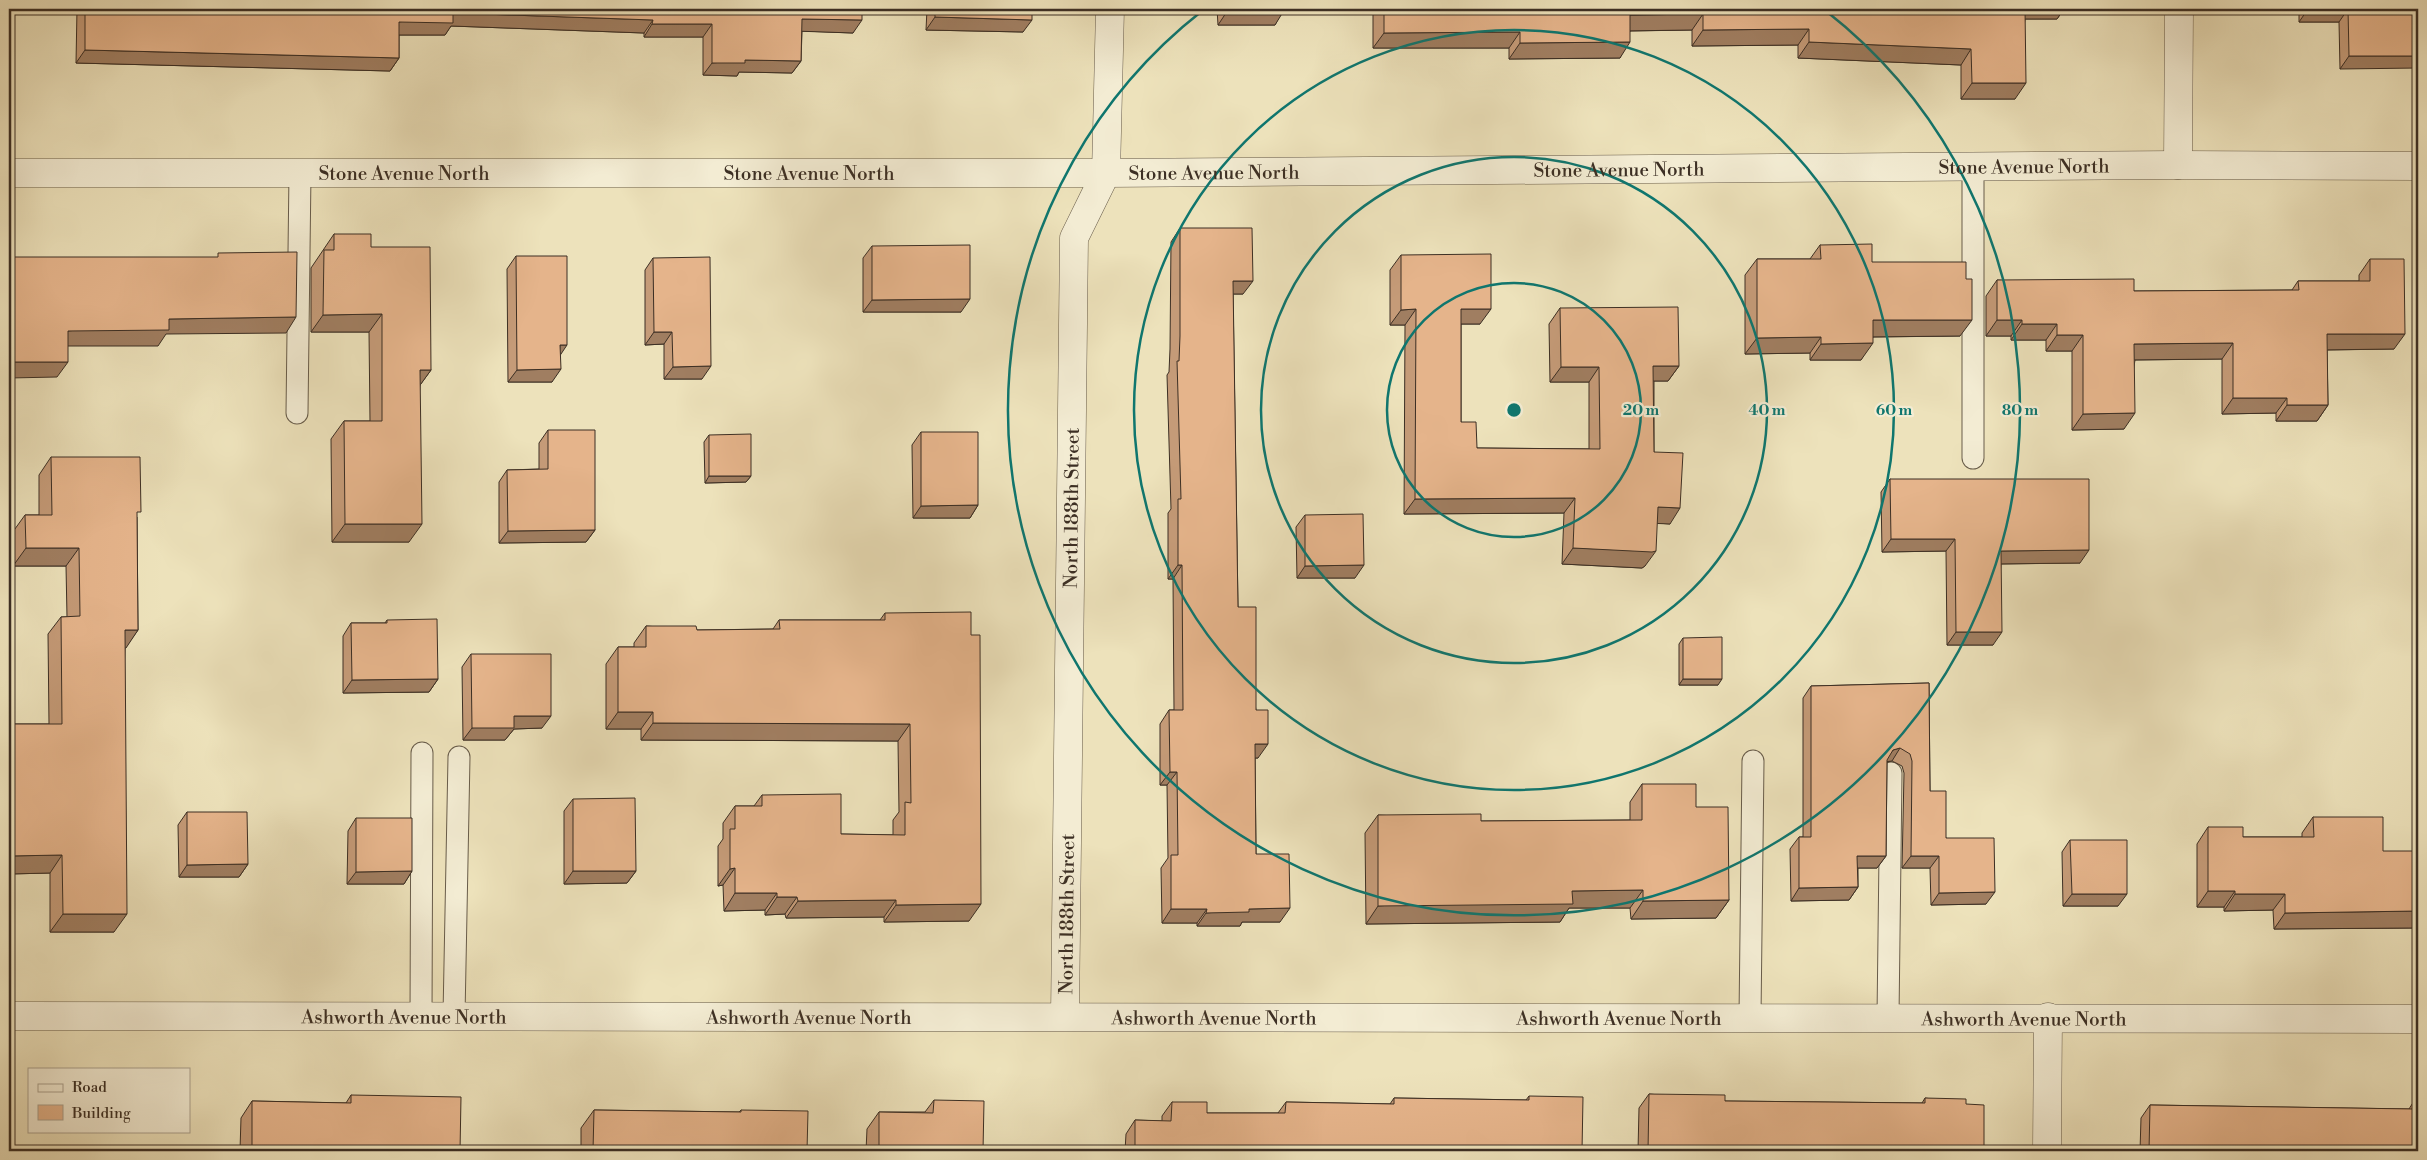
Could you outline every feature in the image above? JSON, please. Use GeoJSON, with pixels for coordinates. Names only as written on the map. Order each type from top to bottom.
{"type":"FeatureCollection","features":[{"type":"Feature","properties":{"kind":"street","name":"North 188th Street"},"geometry":{"type":"LineString","coordinates":[[1065,1016],[1074,238],[1106,173],[1110,9]]}},
{"type":"Feature","properties":{"kind":"street"},"geometry":{"type":"LineString","coordinates":[[2178,165],[2179,9]]}},
{"type":"Feature","properties":{"kind":"street","name":"Stone Avenue North"},"geometry":{"type":"LineString","coordinates":[[9,173],[1106,173],[2178,165],[2418,166]]}},
{"type":"Feature","properties":{"kind":"street","name":"Ashworth Avenue North"},"geometry":{"type":"LineString","coordinates":[[9,1016],[2418,1018]]}},
{"type":"Feature","properties":{"kind":"street"},"geometry":{"type":"LineString","coordinates":[[2047,1151],[2048,1017]]}},
{"type":"Feature","properties":{"kind":"lane"},"geometry":{"type":"LineString","coordinates":[[1973,168],[1973,458]]}},
{"type":"Feature","properties":{"kind":"lane"},"geometry":{"type":"LineString","coordinates":[[297,413],[300,173]]}},
{"type":"Feature","properties":{"kind":"lane"},"geometry":{"type":"LineString","coordinates":[[421,1016],[422,753]]}},
{"type":"Feature","properties":{"kind":"lane"},"geometry":{"type":"LineString","coordinates":[[454,1016],[460,757]]}},
{"type":"Feature","properties":{"kind":"lane"},"geometry":{"type":"LineString","coordinates":[[1750,1017],[1753,760]]}},
{"type":"Feature","properties":{"kind":"lane"},"geometry":{"type":"LineString","coordinates":[[1888,1017],[1891,773]]}},
{"type":"Feature","properties":{"kind":"building"},"geometry":{"type":"Polygon","coordinates":[[[85,9],[862,9],[862,20],[802,19],[801,61],[745,60],[745,63],[712,63],[712,24],[652,24],[653,20],[453,13],[453,23],[399,22],[399,58],[85,50],[85,9]]]}},
{"type":"Feature","properties":{"kind":"building"},"geometry":{"type":"Polygon","coordinates":[[[935,9],[1032,9],[1032,20],[935,17],[935,9]]]}},
{"type":"Feature","properties":{"kind":"building"},"geometry":{"type":"Polygon","coordinates":[[[1226,9],[1283,9],[1283,12],[1226,13],[1226,9]]]}},
{"type":"Feature","properties":{"kind":"building"},"geometry":{"type":"Polygon","coordinates":[[[1384,9],[2025,9],[2026,83],[1972,83],[1971,49],[1809,42],[1809,29],[1703,30],[1703,14],[1630,15],[1630,42],[1520,43],[1520,32],[1384,33],[1384,9]]]}},
{"type":"Feature","properties":{"kind":"building"},"geometry":{"type":"Polygon","coordinates":[[[2348,9],[2418,9],[2418,56],[2349,56],[2348,9]]]}},
{"type":"Feature","properties":{"kind":"building"},"geometry":{"type":"Polygon","coordinates":[[[1180,228],[1252,228],[1253,281],[1233,281],[1238,607],[1256,607],[1256,710],[1268,710],[1268,744],[1255,744],[1256,854],[1289,854],[1290,908],[1249,909],[1249,912],[1206,913],[1207,909],[1171,909],[1171,855],[1178,855],[1177,772],[1170,772],[1169,710],[1183,710],[1182,565],[1178,565],[1178,499],[1181,499],[1177,361],[1179,361],[1180,336],[1180,228]]]}},
{"type":"Feature","properties":{"kind":"building"},"geometry":{"type":"Polygon","coordinates":[[[334,234],[371,234],[371,247],[430,247],[431,370],[420,370],[422,524],[345,524],[344,421],[382,421],[382,314],[323,315],[324,250],[334,250],[334,234]]]}},
{"type":"Feature","properties":{"kind":"building"},"geometry":{"type":"Polygon","coordinates":[[[1872,244],[1872,262],[1966,262],[1966,279],[1972,279],[1972,320],[1873,320],[1873,343],[1821,344],[1821,337],[1757,338],[1757,259],[1821,259],[1820,245],[1872,244]]]}},
{"type":"Feature","properties":{"kind":"building"},"geometry":{"type":"Polygon","coordinates":[[[970,245],[970,299],[872,300],[872,246],[970,245]]]}},
{"type":"Feature","properties":{"kind":"building"},"geometry":{"type":"Polygon","coordinates":[[[297,252],[296,317],[169,319],[169,330],[68,331],[68,362],[9,362],[9,257],[218,257],[218,253],[297,252]]]}},
{"type":"Feature","properties":{"kind":"building"},"geometry":{"type":"Polygon","coordinates":[[[1491,254],[1491,309],[1461,309],[1461,422],[1476,422],[1477,448],[1600,449],[1599,367],[1561,367],[1560,308],[1678,307],[1679,366],[1653,366],[1654,452],[1683,453],[1680,508],[1658,507],[1656,551],[1573,548],[1575,498],[1415,499],[1416,309],[1401,310],[1401,255],[1491,254]]]}},
{"type":"Feature","properties":{"kind":"building"},"geometry":{"type":"Polygon","coordinates":[[[516,256],[567,256],[567,345],[560,345],[561,369],[517,370],[516,256]]]}},
{"type":"Feature","properties":{"kind":"building"},"geometry":{"type":"Polygon","coordinates":[[[710,257],[711,366],[673,367],[672,332],[654,332],[653,258],[710,257]]]}},
{"type":"Feature","properties":{"kind":"building"},"geometry":{"type":"Polygon","coordinates":[[[2370,259],[2404,259],[2405,334],[2327,334],[2328,405],[2287,405],[2287,398],[2233,398],[2233,343],[2134,344],[2135,413],[2083,414],[2083,335],[2057,335],[2057,324],[2022,324],[2022,320],[1997,320],[1997,280],[2134,279],[2134,291],[2299,290],[2298,281],[2370,281],[2370,259]]]}},
{"type":"Feature","properties":{"kind":"building"},"geometry":{"type":"Polygon","coordinates":[[[548,430],[595,430],[595,530],[508,531],[507,470],[548,469],[548,430]]]}},
{"type":"Feature","properties":{"kind":"building"},"geometry":{"type":"Polygon","coordinates":[[[921,432],[978,432],[978,505],[921,506],[921,432]]]}},
{"type":"Feature","properties":{"kind":"building"},"geometry":{"type":"Polygon","coordinates":[[[751,434],[751,476],[709,476],[709,435],[751,434]]]}},
{"type":"Feature","properties":{"kind":"building"},"geometry":{"type":"Polygon","coordinates":[[[51,457],[140,457],[141,512],[137,512],[138,630],[125,630],[127,914],[63,914],[62,855],[9,856],[9,724],[62,724],[61,617],[80,616],[79,548],[26,548],[25,515],[52,515],[51,457]]]}},
{"type":"Feature","properties":{"kind":"building"},"geometry":{"type":"Polygon","coordinates":[[[1890,479],[2089,479],[2089,550],[2001,551],[2002,632],[1956,632],[1955,539],[1891,539],[1890,479]]]}},
{"type":"Feature","properties":{"kind":"building"},"geometry":{"type":"Polygon","coordinates":[[[1363,514],[1364,565],[1305,566],[1305,515],[1363,514]]]}},
{"type":"Feature","properties":{"kind":"building"},"geometry":{"type":"Polygon","coordinates":[[[971,612],[971,635],[980,635],[981,904],[896,905],[896,900],[798,901],[797,897],[777,897],[777,893],[735,893],[735,868],[730,869],[730,829],[735,829],[735,806],[762,806],[762,795],[841,794],[841,834],[905,835],[905,802],[911,803],[910,724],[653,723],[653,712],[618,712],[618,647],[646,647],[646,626],[696,626],[697,630],[780,629],[779,620],[885,620],[885,613],[971,612]]]}},
{"type":"Feature","properties":{"kind":"building"},"geometry":{"type":"Polygon","coordinates":[[[437,619],[438,679],[352,680],[351,623],[387,623],[387,620],[437,619]]]}},
{"type":"Feature","properties":{"kind":"building"},"geometry":{"type":"Polygon","coordinates":[[[1722,637],[1722,679],[1683,679],[1683,638],[1722,637]]]}},
{"type":"Feature","properties":{"kind":"building"},"geometry":{"type":"Polygon","coordinates":[[[471,654],[551,654],[551,716],[514,716],[514,728],[472,728],[471,654]]]}},
{"type":"Feature","properties":{"kind":"building"},"geometry":{"type":"Polygon","coordinates":[[[1929,683],[1930,791],[1946,791],[1946,838],[1994,838],[1995,892],[1939,893],[1939,856],[1911,856],[1912,761],[1910,754],[1900,748],[1893,750],[1887,760],[1886,856],[1857,856],[1858,887],[1799,888],[1799,837],[1811,837],[1811,686],[1929,683]]]}},
{"type":"Feature","properties":{"kind":"building"},"geometry":{"type":"Polygon","coordinates":[[[1642,784],[1696,784],[1696,807],[1728,807],[1729,900],[1643,901],[1643,890],[1572,891],[1573,904],[1378,906],[1378,815],[1481,814],[1481,821],[1642,820],[1642,784]]]}},
{"type":"Feature","properties":{"kind":"building"},"geometry":{"type":"Polygon","coordinates":[[[635,798],[636,871],[573,871],[573,799],[635,798]]]}},
{"type":"Feature","properties":{"kind":"building"},"geometry":{"type":"Polygon","coordinates":[[[187,812],[247,812],[248,864],[187,865],[187,812]]]}},
{"type":"Feature","properties":{"kind":"building"},"geometry":{"type":"Polygon","coordinates":[[[2313,817],[2383,817],[2383,851],[2418,851],[2418,911],[2285,913],[2285,894],[2235,894],[2235,891],[2208,891],[2208,827],[2243,827],[2243,837],[2314,837],[2313,817]]]}},
{"type":"Feature","properties":{"kind":"building"},"geometry":{"type":"Polygon","coordinates":[[[356,818],[412,818],[412,871],[356,872],[356,818]]]}},
{"type":"Feature","properties":{"kind":"building"},"geometry":{"type":"Polygon","coordinates":[[[2070,840],[2127,840],[2127,894],[2072,894],[2070,840]]]}},
{"type":"Feature","properties":{"kind":"building"},"geometry":{"type":"Polygon","coordinates":[[[1649,1094],[1725,1095],[1725,1101],[1925,1103],[1925,1098],[1966,1099],[1966,1104],[1984,1105],[1984,1151],[1648,1151],[1649,1094]]]}},
{"type":"Feature","properties":{"kind":"building"},"geometry":{"type":"Polygon","coordinates":[[[351,1095],[461,1097],[460,1151],[252,1151],[252,1101],[351,1103],[351,1095]]]}},
{"type":"Feature","properties":{"kind":"building"},"geometry":{"type":"Polygon","coordinates":[[[1529,1096],[1583,1097],[1582,1151],[1135,1151],[1135,1120],[1171,1121],[1172,1102],[1207,1102],[1207,1113],[1285,1113],[1286,1102],[1394,1104],[1394,1098],[1529,1100],[1529,1096]]]}},
{"type":"Feature","properties":{"kind":"building"},"geometry":{"type":"Polygon","coordinates":[[[934,1100],[984,1101],[983,1151],[879,1151],[879,1112],[933,1113],[934,1100]]]}},
{"type":"Feature","properties":{"kind":"building"},"geometry":{"type":"Polygon","coordinates":[[[2414,1101],[2418,1101],[2418,1151],[2149,1151],[2150,1105],[2414,1109],[2414,1101]]]}},
{"type":"Feature","properties":{"kind":"building"},"geometry":{"type":"Polygon","coordinates":[[[594,1110],[808,1111],[807,1151],[593,1151],[594,1110]]]}},
{"type":"Feature","properties":{"kind":"building"},"geometry":{"type":"Polygon","coordinates":[[[181,1149],[243,1150],[243,1151],[181,1151],[181,1149]]]}}]}
